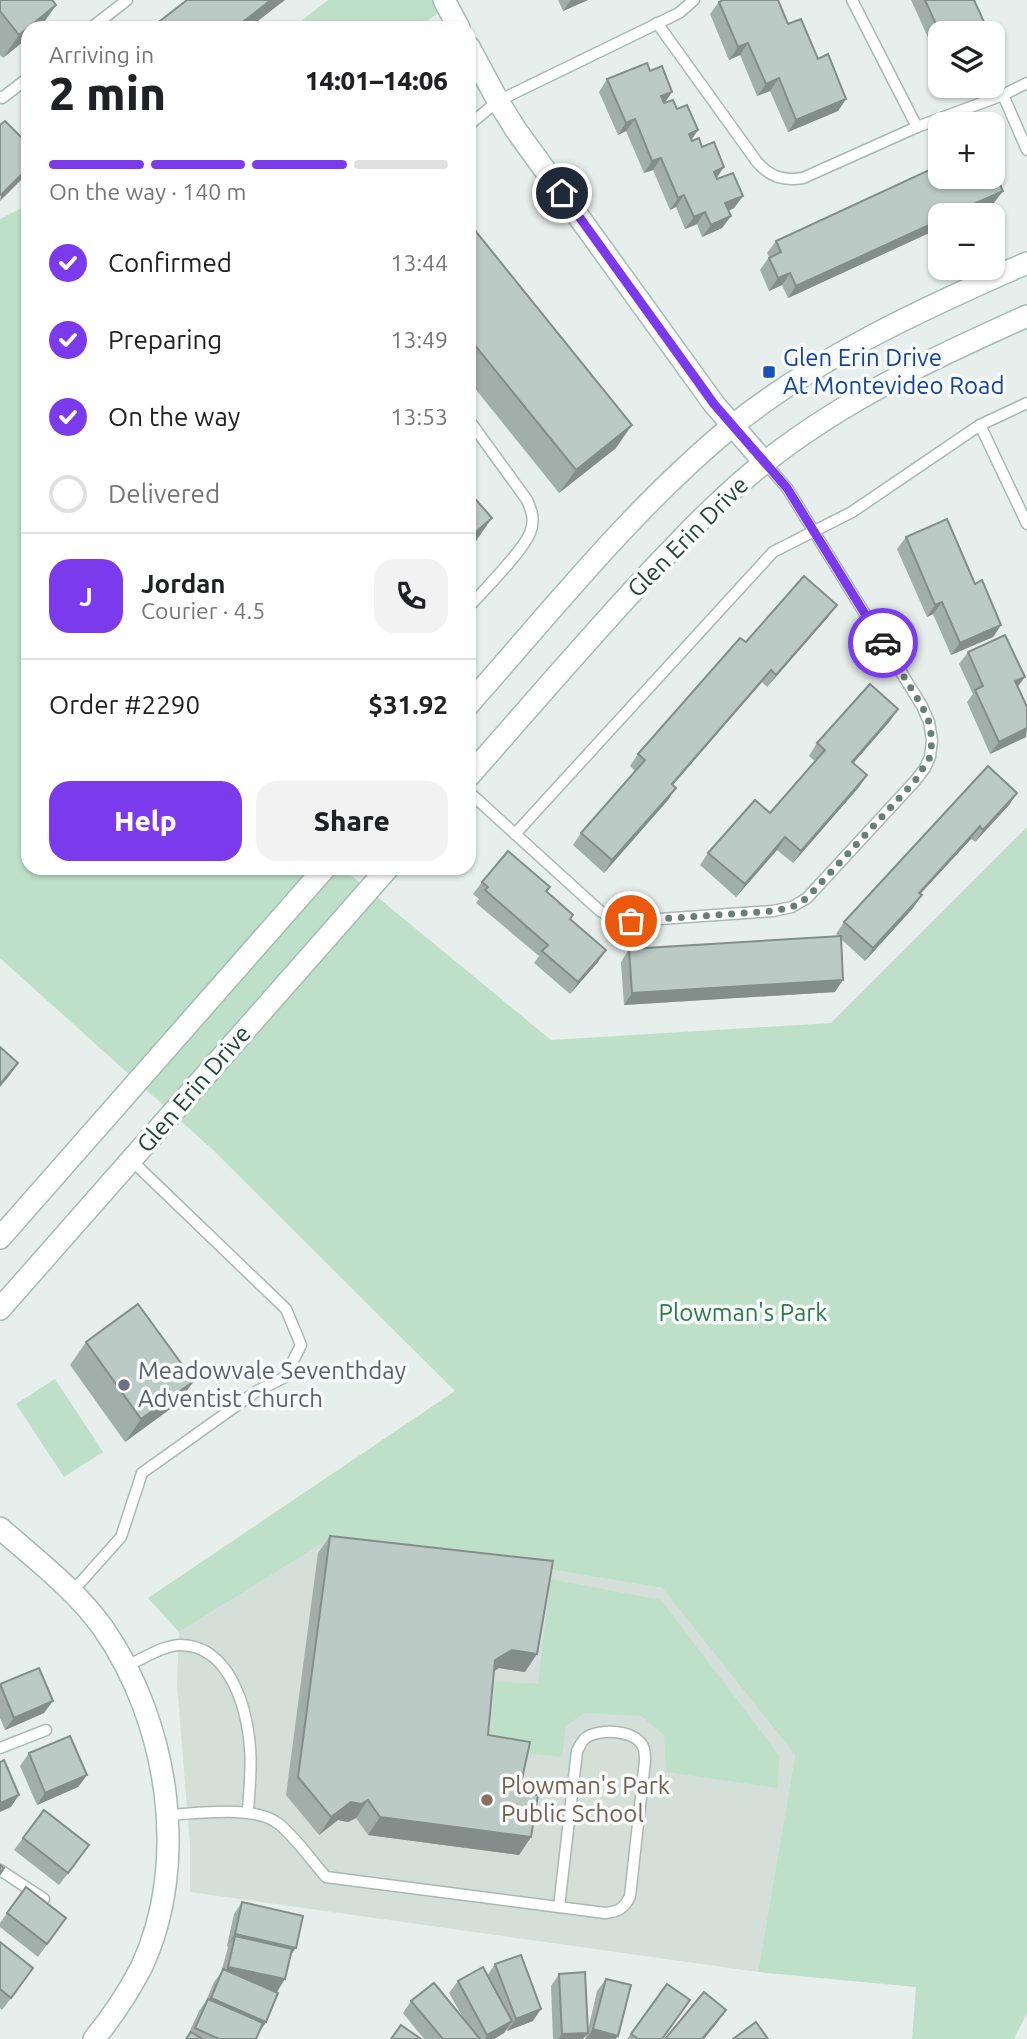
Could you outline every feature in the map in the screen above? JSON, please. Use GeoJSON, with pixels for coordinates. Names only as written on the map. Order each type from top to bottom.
{"type":"FeatureCollection","features":[{"type":"Feature","properties":{"kind":"street"},"geometry":{"type":"LineString","coordinates":[[444,0],[455,21]]}},
{"type":"Feature","properties":{"kind":"street"},"geometry":{"type":"LineString","coordinates":[[476,60],[498,101],[714,404],[764,462]]}},
{"type":"Feature","properties":{"kind":"street","name":"Glen Erin Drive"},"geometry":{"type":"LineString","coordinates":[[476,696],[630,522],[691,461],[733,426],[789,385],[861,342],[934,304],[1027,263]]}},
{"type":"Feature","properties":{"kind":"street","name":"Glen Erin Drive"},"geometry":{"type":"LineString","coordinates":[[476,768],[627,597],[695,525],[764,462],[838,411],[913,368],[1027,316]]}},
{"type":"Feature","properties":{"kind":"street","name":"Glen Erin Drive"},"geometry":{"type":"LineString","coordinates":[[0,1238],[319,875]]}},
{"type":"Feature","properties":{"kind":"street","name":"Glen Erin Drive"},"geometry":{"type":"LineString","coordinates":[[0,1310],[382,875]]}},
{"type":"Feature","properties":{"kind":"street"},"geometry":{"type":"LineString","coordinates":[[0,1528],[71,1593],[102,1626],[143,1701],[152,1728],[164,1787],[167,1864],[159,1917],[141,1967],[114,2014],[94,2039]]}},
{"type":"Feature","properties":{"kind":"lane"},"geometry":{"type":"LineString","coordinates":[[100,21],[127,0]]}},
{"type":"Feature","properties":{"kind":"lane"},"geometry":{"type":"LineString","coordinates":[[476,119],[498,101],[679,13],[694,0]]}},
{"type":"Feature","properties":{"kind":"lane"},"geometry":{"type":"LineString","coordinates":[[852,0],[917,127]]}},
{"type":"Feature","properties":{"kind":"lane"},"geometry":{"type":"LineString","coordinates":[[657,23],[757,162],[767,173],[779,178],[803,178],[917,127],[995,98]]}},
{"type":"Feature","properties":{"kind":"lane"},"geometry":{"type":"LineString","coordinates":[[0,97],[21,83]]}},
{"type":"Feature","properties":{"kind":"lane"},"geometry":{"type":"LineString","coordinates":[[1005,94],[1027,83]]}},
{"type":"Feature","properties":{"kind":"lane"},"geometry":{"type":"LineString","coordinates":[[1004,98],[1027,150]]}},
{"type":"Feature","properties":{"kind":"lane"},"geometry":{"type":"LineString","coordinates":[[515,834],[774,552],[852,512],[980,425],[1027,403]]}},
{"type":"Feature","properties":{"kind":"lane"},"geometry":{"type":"LineString","coordinates":[[980,425],[1027,524]]}},
{"type":"Feature","properties":{"kind":"lane"},"geometry":{"type":"LineString","coordinates":[[476,429],[527,500],[533,515],[530,534],[525,542],[476,599]]}},
{"type":"Feature","properties":{"kind":"lane"},"geometry":{"type":"LineString","coordinates":[[476,798],[600,911],[621,920],[631,921],[773,911],[792,907],[807,898],[915,781],[930,757],[932,740],[929,722],[922,706],[787,488],[764,462]]}},
{"type":"Feature","properties":{"kind":"lane"},"geometry":{"type":"LineString","coordinates":[[1015,498],[1027,492]]}},
{"type":"Feature","properties":{"kind":"lane"},"geometry":{"type":"LineString","coordinates":[[71,1593],[121,1537],[142,1473],[257,1391],[285,1377],[301,1345],[286,1309],[131,1160]]}},
{"type":"Feature","properties":{"kind":"lane"},"geometry":{"type":"LineString","coordinates":[[126,1666],[171,1646],[181,1645],[209,1654],[225,1668],[242,1706],[248,1728],[248,1812]]}},
{"type":"Feature","properties":{"kind":"lane"},"geometry":{"type":"LineString","coordinates":[[0,1748],[46,1730]]}},
{"type":"Feature","properties":{"kind":"lane"},"geometry":{"type":"LineString","coordinates":[[166,1815],[248,1812],[266,1816],[279,1824],[326,1877],[559,1907],[606,1913],[621,1910],[629,1896],[645,1761],[644,1749],[640,1742],[631,1736],[595,1734],[586,1738],[577,1751],[559,1907]]}},
{"type":"Feature","properties":{"kind":"lane"},"geometry":{"type":"LineString","coordinates":[[0,1870],[44,1899]]}},
{"type":"Feature","properties":{"kind":"shaded area","name":"Plowman's Park Public School"},"geometry":{"type":"Polygon","coordinates":[[[326,1540],[454,1554],[662,1588],[795,1755],[758,1972],[190,1892],[190,1845],[177,1684],[179,1632],[326,1540]]]}},
{"type":"Feature","properties":{"kind":"green space"},"geometry":{"type":"Polygon","coordinates":[[[328,0],[459,0],[427,21],[301,21],[328,0]]]}},
{"type":"Feature","properties":{"kind":"green space","name":"Plowman's Park"},"geometry":{"type":"Polygon","coordinates":[[[21,208],[21,875],[351,875],[551,1040],[831,1023],[1027,827],[1027,2013],[1014,2039],[912,2039],[916,1987],[758,1972],[795,1755],[662,1588],[454,1554],[327,1540],[179,1632],[148,1598],[455,1391],[213,1150],[0,958],[0,219],[21,208]]]}},
{"type":"Feature","properties":{"kind":"green space"},"geometry":{"type":"Polygon","coordinates":[[[55,1379],[103,1452],[64,1477],[16,1404],[55,1379]]]}},
{"type":"Feature","properties":{"kind":"green space"},"geometry":{"type":"Polygon","coordinates":[[[550,1579],[661,1600],[779,1755],[778,1788],[666,1772],[664,1735],[641,1716],[584,1713],[566,1726],[562,1757],[488,1749],[495,1681],[538,1684],[550,1579]]]}},
{"type":"Feature","properties":{"kind":"building"},"geometry":{"type":"Polygon","coordinates":[[[0,0],[52,0],[56,5],[36,21],[21,21],[19,35],[0,11],[0,0]]]}},
{"type":"Feature","properties":{"kind":"building"},"geometry":{"type":"Polygon","coordinates":[[[187,0],[271,0],[244,21],[160,21],[187,0]]]}},
{"type":"Feature","properties":{"kind":"building"},"geometry":{"type":"Polygon","coordinates":[[[778,0],[788,24],[801,19],[818,59],[828,54],[846,99],[796,120],[779,78],[766,84],[748,43],[738,47],[719,2],[778,0]]]}},
{"type":"Feature","properties":{"kind":"building"},"geometry":{"type":"Polygon","coordinates":[[[925,0],[974,0],[984,21],[935,21],[925,0]]]}},
{"type":"Feature","properties":{"kind":"building"},"geometry":{"type":"Polygon","coordinates":[[[647,63],[650,71],[662,66],[672,92],[661,96],[664,103],[673,100],[677,109],[687,105],[698,130],[689,134],[692,141],[699,138],[702,147],[714,142],[724,167],[714,172],[717,179],[733,173],[743,196],[725,203],[731,216],[711,225],[705,212],[694,217],[684,195],[678,198],[661,158],[652,161],[635,119],[626,123],[607,79],[647,63]]]}},
{"type":"Feature","properties":{"kind":"building"},"geometry":{"type":"Polygon","coordinates":[[[5,121],[21,137],[21,175],[1,195],[0,194],[0,125],[5,121]]]}},
{"type":"Feature","properties":{"kind":"building"},"geometry":{"type":"Polygon","coordinates":[[[928,171],[928,189],[1003,191],[976,203],[928,203],[928,226],[796,286],[790,273],[778,278],[769,258],[781,252],[776,241],[928,171]]]}},
{"type":"Feature","properties":{"kind":"building"},"geometry":{"type":"Polygon","coordinates":[[[476,232],[632,425],[576,470],[476,347],[476,232]]]}},
{"type":"Feature","properties":{"kind":"building"},"geometry":{"type":"Polygon","coordinates":[[[476,500],[492,518],[476,532],[476,500]]]}},
{"type":"Feature","properties":{"kind":"building"},"geometry":{"type":"Polygon","coordinates":[[[947,519],[975,584],[982,580],[1001,625],[960,643],[942,602],[935,605],[906,537],[947,519]]]}},
{"type":"Feature","properties":{"kind":"building"},"geometry":{"type":"Polygon","coordinates":[[[804,576],[837,605],[776,675],[771,670],[672,784],[676,788],[612,860],[581,833],[645,760],[638,754],[740,638],[746,642],[804,576]]]}},
{"type":"Feature","properties":{"kind":"building"},"geometry":{"type":"Polygon","coordinates":[[[1005,635],[1025,677],[1015,681],[1027,707],[1027,728],[999,742],[975,690],[983,686],[968,652],[1005,635]]]}},
{"type":"Feature","properties":{"kind":"building"},"geometry":{"type":"Polygon","coordinates":[[[870,684],[898,709],[852,762],[867,775],[801,851],[785,837],[745,884],[708,853],[755,800],[770,813],[825,750],[817,743],[870,684]]]}},
{"type":"Feature","properties":{"kind":"building"},"geometry":{"type":"Polygon","coordinates":[[[988,766],[1017,793],[983,830],[980,826],[873,948],[844,922],[988,766]]]}},
{"type":"Feature","properties":{"kind":"building"},"geometry":{"type":"Polygon","coordinates":[[[508,851],[550,887],[546,891],[573,915],[570,919],[606,950],[578,982],[542,951],[548,945],[485,890],[488,887],[482,882],[508,851]]]}},
{"type":"Feature","properties":{"kind":"building"},"geometry":{"type":"Polygon","coordinates":[[[841,936],[843,980],[632,993],[629,949],[841,936]]]}},
{"type":"Feature","properties":{"kind":"building"},"geometry":{"type":"Polygon","coordinates":[[[0,1047],[18,1063],[0,1084],[0,1047]]]}},
{"type":"Feature","properties":{"kind":"building"},"geometry":{"type":"Polygon","coordinates":[[[138,1304],[194,1381],[141,1419],[86,1342],[138,1304]]]}},
{"type":"Feature","properties":{"kind":"building"},"geometry":{"type":"Polygon","coordinates":[[[330,1536],[553,1561],[537,1654],[512,1650],[495,1660],[488,1735],[530,1742],[519,1793],[538,1795],[531,1837],[380,1817],[368,1800],[361,1804],[351,1802],[331,1817],[298,1777],[330,1536]]]}},
{"type":"Feature","properties":{"kind":"building"},"geometry":{"type":"Polygon","coordinates":[[[39,1668],[53,1701],[14,1718],[0,1684],[39,1668]]]}},
{"type":"Feature","properties":{"kind":"building"},"geometry":{"type":"Polygon","coordinates":[[[70,1736],[87,1775],[45,1793],[29,1753],[70,1736]]]}},
{"type":"Feature","properties":{"kind":"building"},"geometry":{"type":"Polygon","coordinates":[[[4,1760],[19,1795],[0,1803],[0,1762],[4,1760]]]}},
{"type":"Feature","properties":{"kind":"building"},"geometry":{"type":"Polygon","coordinates":[[[44,1810],[89,1845],[68,1873],[23,1838],[44,1810]]]}},
{"type":"Feature","properties":{"kind":"building"},"geometry":{"type":"Polygon","coordinates":[[[26,1887],[66,1918],[47,1944],[7,1913],[26,1887]]]}},
{"type":"Feature","properties":{"kind":"building"},"geometry":{"type":"Polygon","coordinates":[[[242,1902],[303,1916],[296,1948],[235,1934],[242,1902]]]}},
{"type":"Feature","properties":{"kind":"building"},"geometry":{"type":"Polygon","coordinates":[[[235,1936],[292,1949],[285,1979],[228,1967],[235,1936]]]}},
{"type":"Feature","properties":{"kind":"building"},"geometry":{"type":"Polygon","coordinates":[[[0,1942],[33,1968],[11,1998],[0,1989],[0,1942]]]}},
{"type":"Feature","properties":{"kind":"building"},"geometry":{"type":"Polygon","coordinates":[[[521,1955],[541,2009],[516,2019],[495,1964],[521,1955]]]}},
{"type":"Feature","properties":{"kind":"building"},"geometry":{"type":"Polygon","coordinates":[[[483,1967],[512,2021],[487,2035],[458,1981],[483,1967]]]}},
{"type":"Feature","properties":{"kind":"building"},"geometry":{"type":"Polygon","coordinates":[[[223,1969],[278,1993],[266,2022],[211,1998],[223,1969]]]}},
{"type":"Feature","properties":{"kind":"building"},"geometry":{"type":"Polygon","coordinates":[[[585,1972],[588,2033],[562,2034],[559,1974],[585,1972]]]}},
{"type":"Feature","properties":{"kind":"building"},"geometry":{"type":"Polygon","coordinates":[[[606,1979],[631,1985],[618,2036],[593,2029],[606,1979]]]}},
{"type":"Feature","properties":{"kind":"building"},"geometry":{"type":"Polygon","coordinates":[[[434,1983],[480,2039],[443,2039],[411,2001],[434,1983]]]}},
{"type":"Feature","properties":{"kind":"building"},"geometry":{"type":"Polygon","coordinates":[[[667,1984],[690,2000],[662,2039],[638,2039],[631,2034],[667,1984]]]}},
{"type":"Feature","properties":{"kind":"building"},"geometry":{"type":"Polygon","coordinates":[[[704,1992],[726,2010],[702,2039],[665,2039],[704,1992]]]}},
{"type":"Feature","properties":{"kind":"building"},"geometry":{"type":"Polygon","coordinates":[[[208,1999],[263,2023],[256,2039],[219,2039],[195,2028],[208,1999]]]}},
{"type":"Feature","properties":{"kind":"building"},"geometry":{"type":"Polygon","coordinates":[[[756,2022],[768,2039],[733,2039],[756,2022]]]}},
{"type":"Feature","properties":{"kind":"building"},"geometry":{"type":"Polygon","coordinates":[[[401,2025],[421,2039],[391,2039],[401,2025]]]}},
{"type":"Feature","properties":{"kind":"building"},"geometry":{"type":"Polygon","coordinates":[[[191,2032],[202,2039],[186,2039],[191,2032]]]}},
{"type":"Feature","properties":{"kind":"way so far"},"geometry":{"type":"LineString","coordinates":[[631,921],[773,911],[792,907],[807,898],[915,781],[930,757],[932,740],[929,722],[883,643]]}},
{"type":"Feature","properties":{"kind":"place","name":"Glen Erin Drive At Montevideo Road"},"geometry":{"type":"Point","coordinates":[769,372]}},
{"type":"Feature","properties":{"kind":"place","name":"Meadowvale Seventhday Adventist Church"},"geometry":{"type":"Point","coordinates":[124,1385]}},
{"type":"Feature","properties":{"kind":"place","name":"Plowman's Park Public School"},"geometry":{"type":"Point","coordinates":[487,1800]}},
{"type":"Feature","properties":{"kind":"route"},"geometry":{"type":"LineString","coordinates":[[562,193],[714,404],[787,488],[883,643]]}}]}
